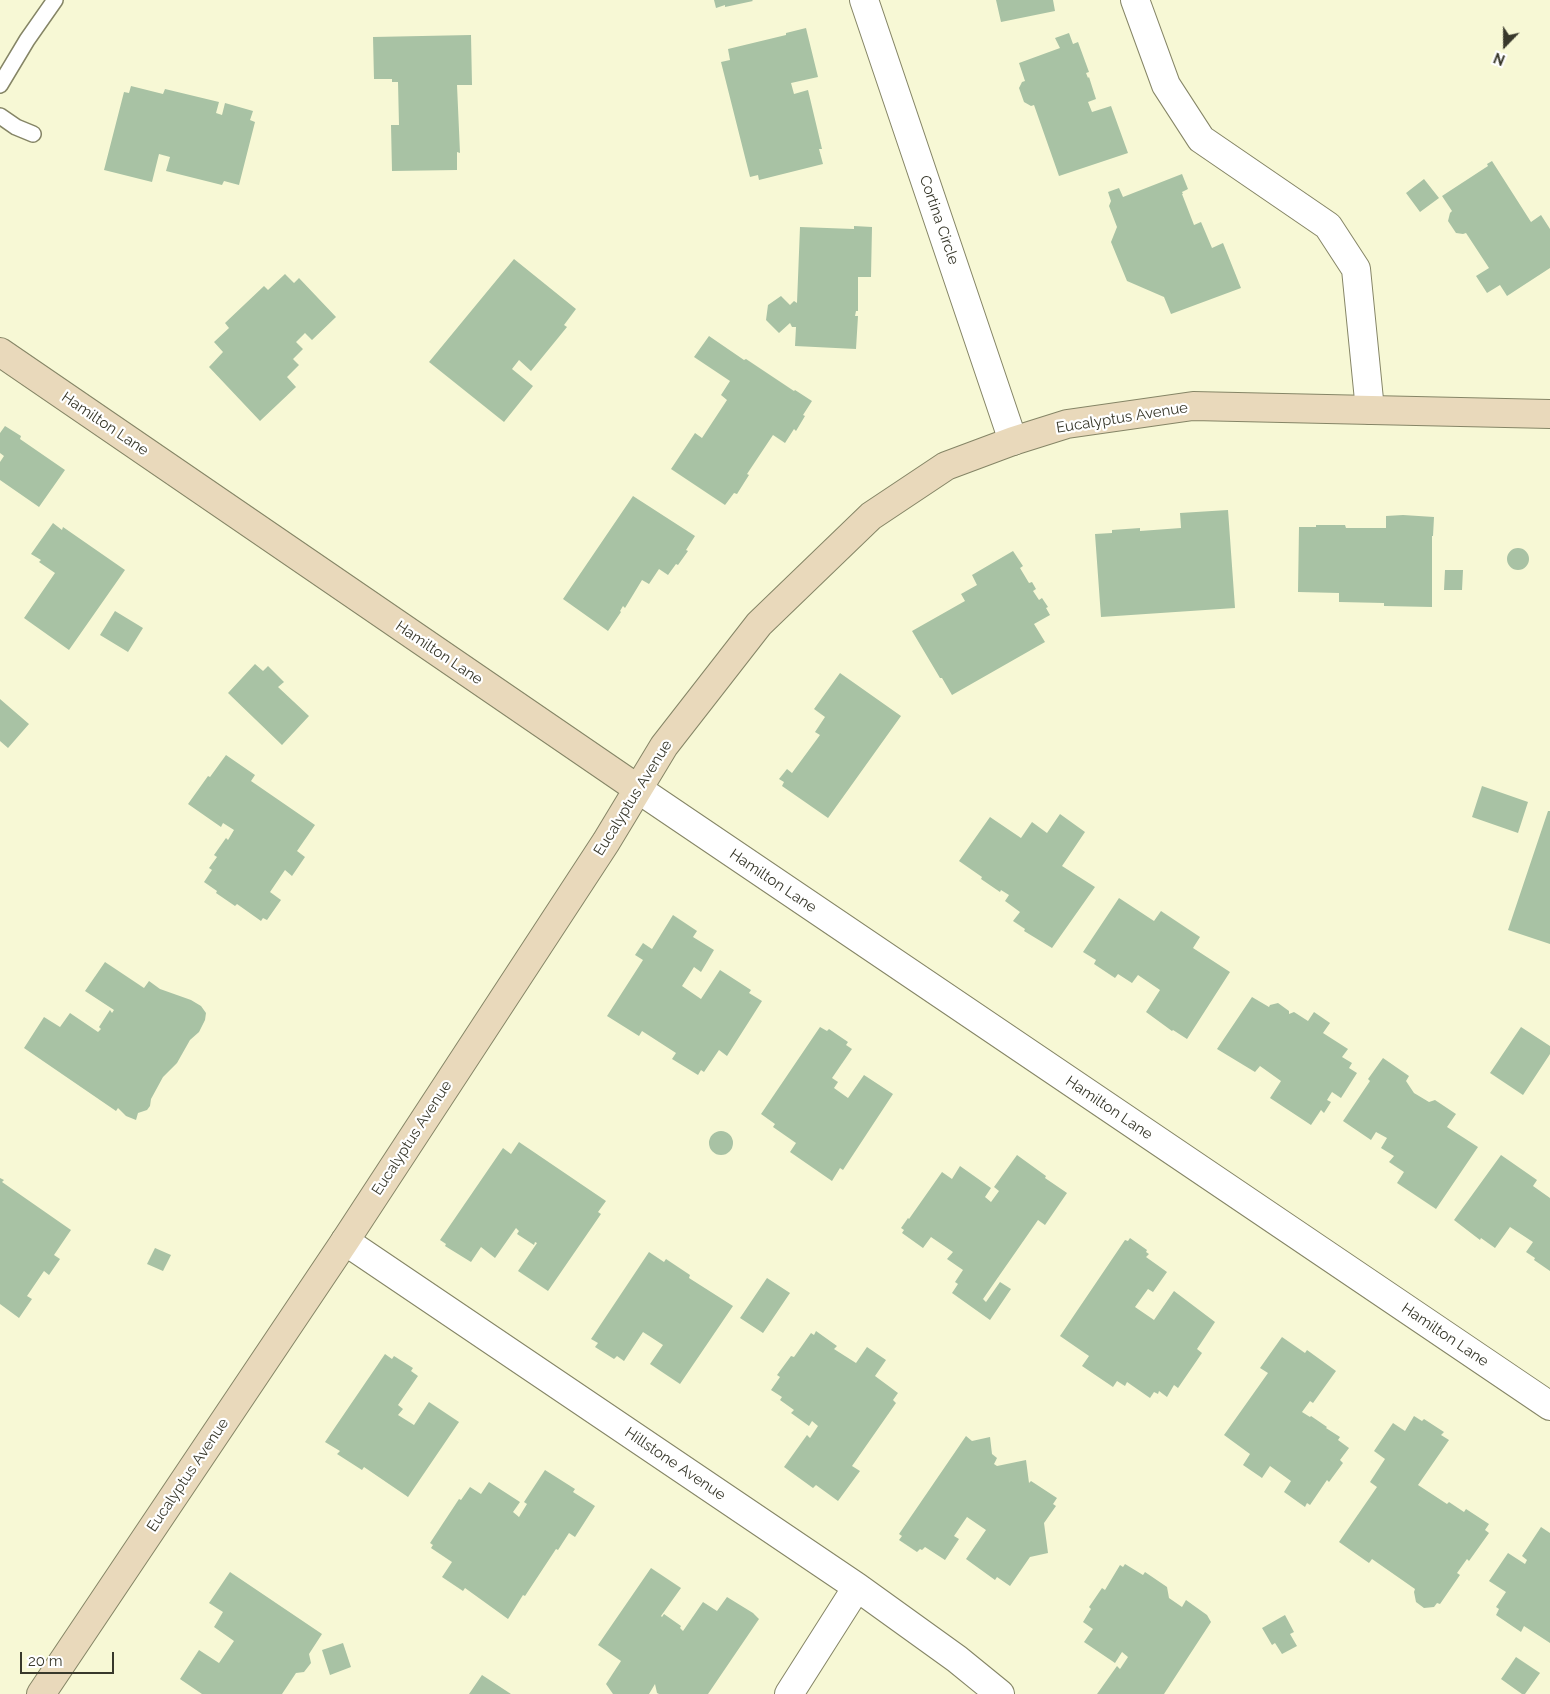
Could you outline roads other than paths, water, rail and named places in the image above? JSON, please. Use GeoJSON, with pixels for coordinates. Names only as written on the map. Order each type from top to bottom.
{"type":"FeatureCollection","features":[{"type":"Feature","properties":{"kind":"street","name":"Cortina Circle"},"geometry":{"type":"LineString","coordinates":[[864,0],[1014,441]]}},
{"type":"Feature","properties":{"kind":"street"},"geometry":{"type":"LineString","coordinates":[[1134,0],[1166,85],[1201,139],[1328,226],[1356,269],[1370,410]]}},
{"type":"Feature","properties":{"kind":"street","name":"Hamilton Lane"},"geometry":{"type":"LineString","coordinates":[[0,352],[638,789],[1550,1406]]}},
{"type":"Feature","properties":{"kind":"street","name":"Eucalyptus Avenue"},"geometry":{"type":"LineString","coordinates":[[41,1694],[345,1241],[600,850],[664,746],[759,624],[871,516],[946,466],[1067,424],[1193,406],[1550,414]]}},
{"type":"Feature","properties":{"kind":"street","name":"Hillstone Avenue"},"geometry":{"type":"LineString","coordinates":[[345,1241],[857,1587],[957,1659],[1000,1694]]}},
{"type":"Feature","properties":{"kind":"street"},"geometry":{"type":"LineString","coordinates":[[788,1694],[857,1587]]}},
{"type":"Feature","properties":{"kind":"lane"},"geometry":{"type":"LineString","coordinates":[[0,85],[27,40],[55,0]]}},
{"type":"Feature","properties":{"kind":"lane"},"geometry":{"type":"LineString","coordinates":[[0,116],[33,134]]}}]}
